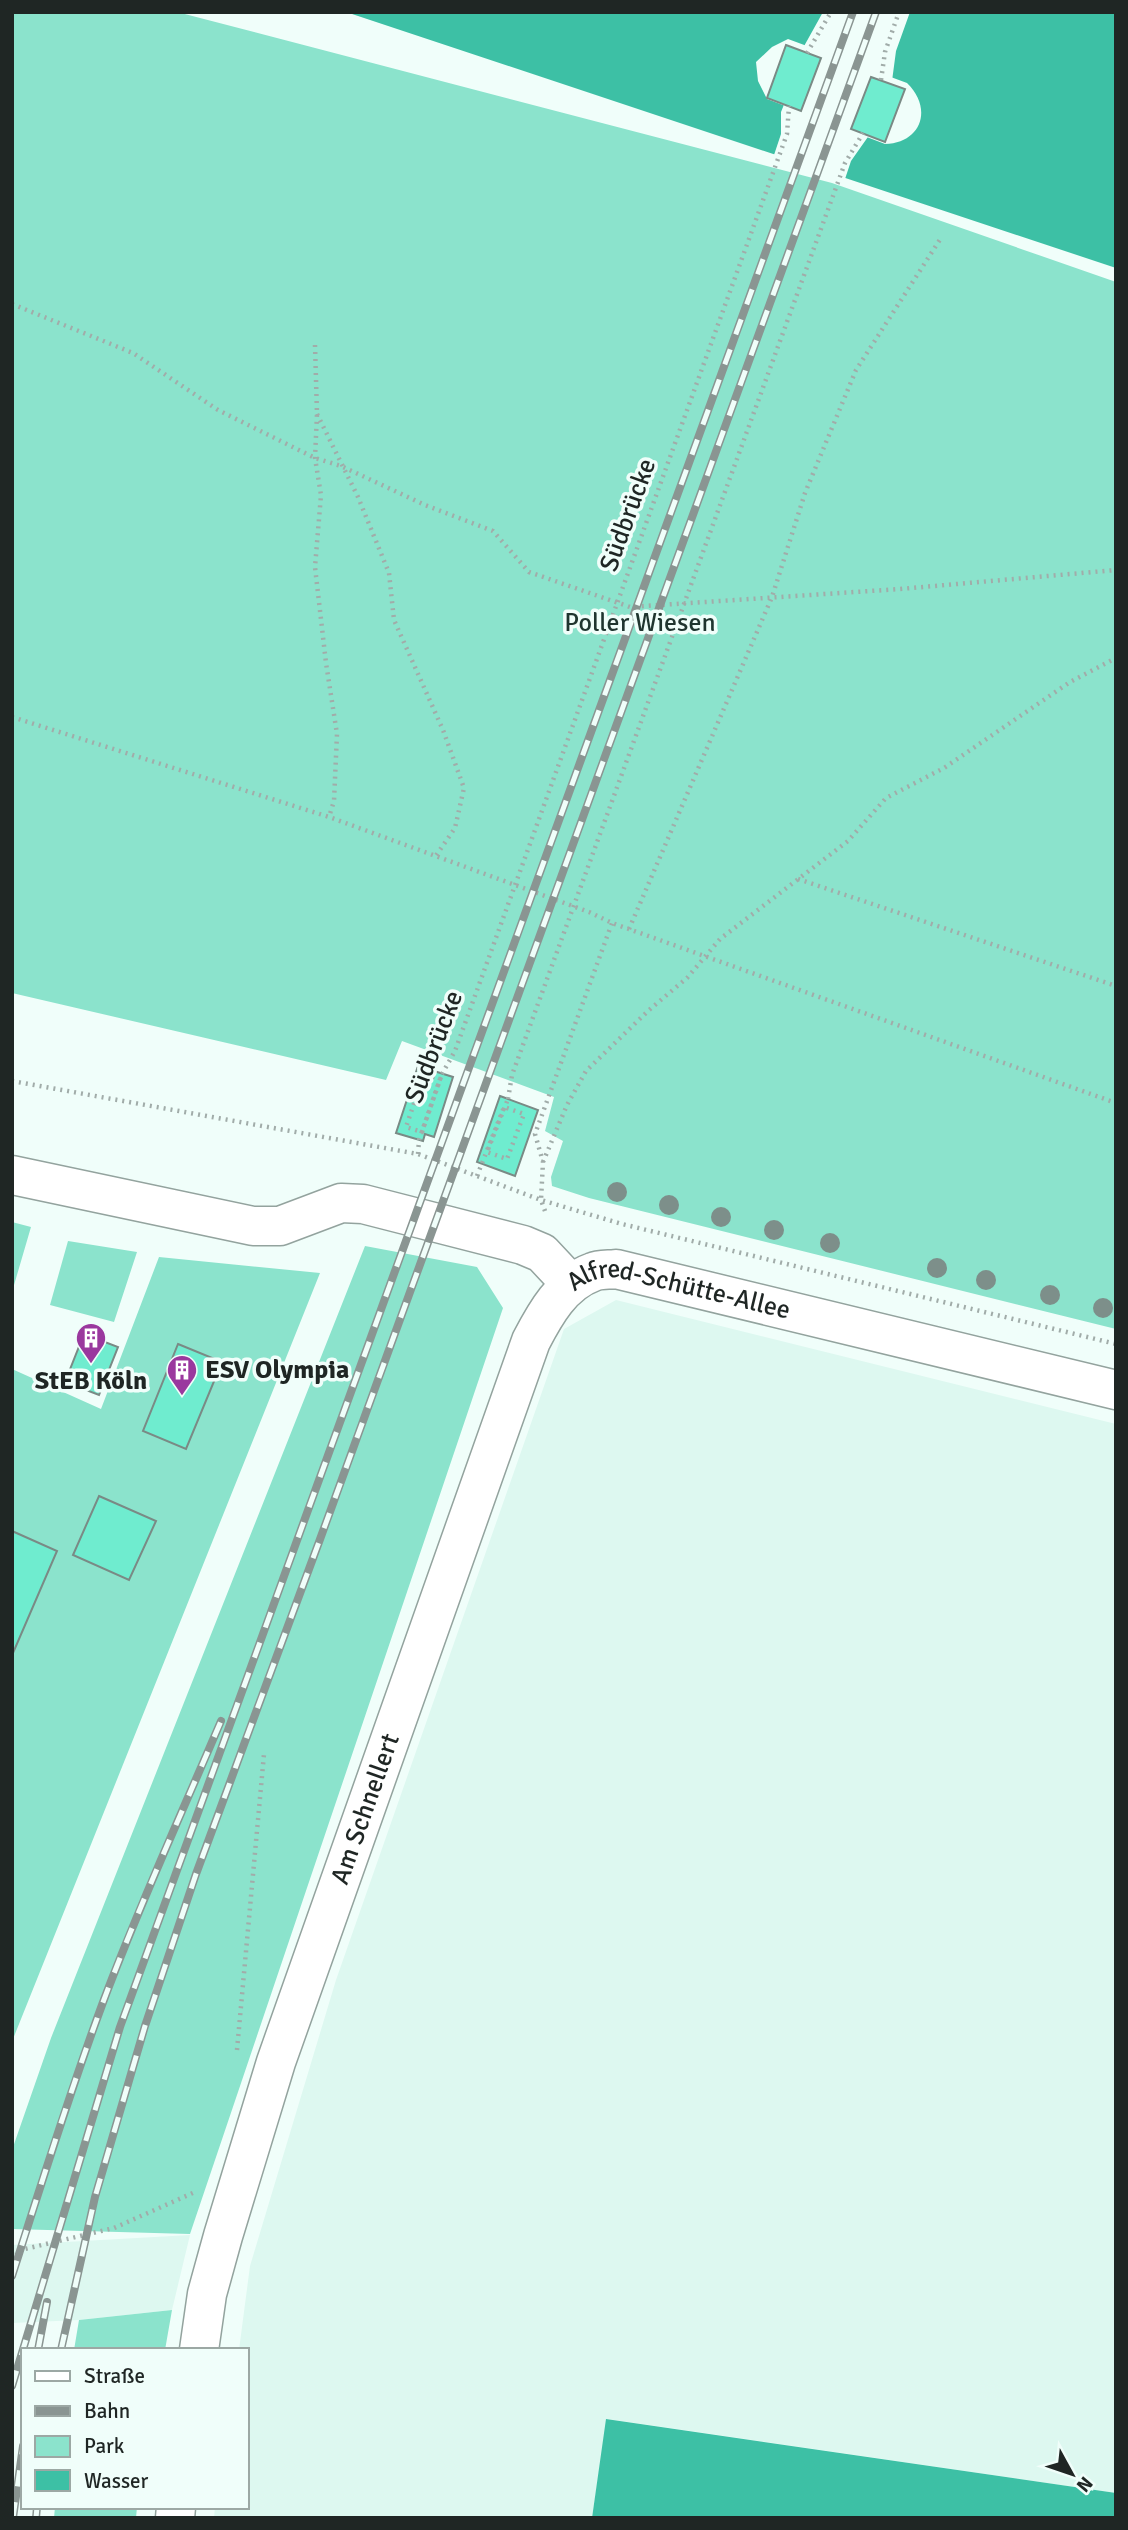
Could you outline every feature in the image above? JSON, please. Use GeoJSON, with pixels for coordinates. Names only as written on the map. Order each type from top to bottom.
{"type":"FeatureCollection","features":[{"type":"Feature","properties":{"kind":"street","name":"Alfred-Schütte-Allee"},"geometry":{"type":"LineString","coordinates":[[12,1175],[253,1226],[280,1226],[341,1203],[363,1204],[523,1245],[542,1253],[571,1284],[594,1271],[615,1269],[1116,1390]]}},
{"type":"Feature","properties":{"kind":"street","name":"Am Schnellert"},"geometry":{"type":"LineString","coordinates":[[199,2348],[207,2294],[276,2062],[531,1341],[547,1311],[571,1284]]}},
{"type":"Feature","properties":{"kind":"path"},"geometry":{"type":"LineString","coordinates":[[807,53],[831,12]]}},
{"type":"Feature","properties":{"kind":"path"},"geometry":{"type":"LineString","coordinates":[[881,80],[885,52],[899,12]]}},
{"type":"Feature","properties":{"kind":"path","name":"Südbrücke"},"geometry":{"type":"LineString","coordinates":[[418,1154],[419,1140],[423,1128],[428,1116],[440,1079],[424,1074],[406,1127],[414,1130],[422,1132],[442,1074],[455,1051],[787,134],[789,106]]}},
{"type":"Feature","properties":{"kind":"path"},"geometry":{"type":"LineString","coordinates":[[477,1176],[503,1107],[524,1114],[507,1159],[487,1152],[508,1099],[512,1074],[845,163],[863,133]]}},
{"type":"Feature","properties":{"kind":"path"},"geometry":{"type":"LineString","coordinates":[[629,929],[772,597],[805,493],[856,370],[941,238]]}},
{"type":"Feature","properties":{"kind":"path"},"geometry":{"type":"LineString","coordinates":[[12,304],[133,353],[218,410],[315,458],[493,531],[529,572],[630,607],[900,589],[1116,570]]}},
{"type":"Feature","properties":{"kind":"path"},"geometry":{"type":"LineString","coordinates":[[315,345],[315,458],[321,495],[315,567],[337,734],[334,801],[329,817]]}},
{"type":"Feature","properties":{"kind":"path"},"geometry":{"type":"LineString","coordinates":[[317,414],[358,497],[389,573],[394,620],[443,730],[464,788],[455,828],[435,857]]}},
{"type":"Feature","properties":{"kind":"path"},"geometry":{"type":"LineString","coordinates":[[543,1161],[586,1071],[649,1010],[687,978],[720,939],[848,841],[886,798],[944,768],[1070,682],[1116,659]]}},
{"type":"Feature","properties":{"kind":"path"},"geometry":{"type":"LineString","coordinates":[[12,717],[329,817],[589,912],[612,923],[1116,1104]]}},
{"type":"Feature","properties":{"kind":"path"},"geometry":{"type":"LineString","coordinates":[[798,879],[1116,986]]}},
{"type":"Feature","properties":{"kind":"path"},"geometry":{"type":"LineString","coordinates":[[541,1199],[543,1161],[535,1134],[612,923]]}},
{"type":"Feature","properties":{"kind":"path"},"geometry":{"type":"LineString","coordinates":[[12,1081],[418,1154],[541,1199],[622,1224],[1116,1344]]}},
{"type":"Feature","properties":{"kind":"path"},"geometry":{"type":"LineString","coordinates":[[264,1755],[237,2052],[276,2062]]}},
{"type":"Feature","properties":{"kind":"path"},"geometry":{"type":"LineString","coordinates":[[12,2252],[114,2228],[243,2169]]}},
{"type":"Feature","properties":{"kind":"shaded area"},"geometry":{"type":"Polygon","coordinates":[[[616,1300],[1116,1424],[1116,2493],[607,2419],[592,2518],[214,2518],[215,2509],[248,2509],[248,2348],[239,2348],[250,2266],[336,1980],[564,1329],[616,1300]]]}},
{"type":"Feature","properties":{"kind":"shaded area"},"geometry":{"type":"Polygon","coordinates":[[[190,2235],[172,2310],[79,2320],[12,2323],[12,2245],[190,2235]]]}},
{"type":"Feature","properties":{"kind":"green space","name":"Poller Wiesen"},"geometry":{"type":"Polygon","coordinates":[[[12,12],[177,12],[832,183],[1116,282],[1116,1329],[589,1198],[552,1186],[551,1177],[563,1141],[545,1131],[554,1097],[402,1041],[386,1080],[12,993],[12,12]]]}},
{"type":"Feature","properties":{"kind":"green space"},"geometry":{"type":"Polygon","coordinates":[[[12,1222],[31,1227],[12,1292],[12,1222]]]}},
{"type":"Feature","properties":{"kind":"green space"},"geometry":{"type":"Polygon","coordinates":[[[68,1241],[137,1252],[114,1322],[50,1305],[68,1241]]]}},
{"type":"Feature","properties":{"kind":"green space"},"geometry":{"type":"Polygon","coordinates":[[[365,1246],[477,1267],[503,1308],[190,2234],[12,2229],[12,2150],[51,2038],[365,1246]]]}},
{"type":"Feature","properties":{"kind":"green space"},"geometry":{"type":"Polygon","coordinates":[[[159,1257],[320,1273],[13,2039],[12,1369],[101,1409],[159,1257]]]}},
{"type":"Feature","properties":{"kind":"green space"},"geometry":{"type":"Polygon","coordinates":[[[172,2310],[165,2348],[74,2348],[79,2320],[172,2310]]]}},
{"type":"Feature","properties":{"kind":"green space"},"geometry":{"type":"Polygon","coordinates":[[[55,2509],[137,2509],[136,2518],[54,2518],[55,2509]]]}},
{"type":"Feature","properties":{"kind":"water"},"geometry":{"type":"Polygon","coordinates":[[[346,12],[1116,12],[1116,268],[346,12]],[[788,39],[772,47],[756,62],[758,81],[767,99],[885,144],[908,138],[920,122],[920,103],[907,83],[788,39]]]}},
{"type":"Feature","properties":{"kind":"water"},"geometry":{"type":"Polygon","coordinates":[[[606,2419],[1116,2493],[1116,2518],[592,2518],[606,2419]]]}},
{"type":"Feature","properties":{"kind":"pier"},"geometry":{"type":"Polygon","coordinates":[[[823,12],[910,12],[896,51],[892,81],[803,48],[823,12]]]}},
{"type":"Feature","properties":{"kind":"pier"},"geometry":{"type":"Polygon","coordinates":[[[785,102],[870,134],[851,161],[844,182],[773,158],[781,134],[781,112],[785,102]]]}},
{"type":"Feature","properties":{"kind":"building"},"geometry":{"type":"Polygon","coordinates":[[[786,45],[821,58],[801,111],[767,98],[786,45]]]}},
{"type":"Feature","properties":{"kind":"building"},"geometry":{"type":"Polygon","coordinates":[[[871,77],[905,89],[885,142],[851,129],[871,77]]]}},
{"type":"Feature","properties":{"kind":"building"},"geometry":{"type":"Polygon","coordinates":[[[418,1066],[453,1077],[434,1137],[425,1134],[423,1141],[396,1133],[418,1066]]]}},
{"type":"Feature","properties":{"kind":"building"},"geometry":{"type":"Polygon","coordinates":[[[500,1096],[538,1110],[515,1176],[477,1162],[500,1096]]]}},
{"type":"Feature","properties":{"kind":"building","name":"StEB Köln"},"geometry":{"type":"Polygon","coordinates":[[[84,1334],[118,1347],[99,1395],[65,1382],[84,1334]]]}},
{"type":"Feature","properties":{"kind":"building","name":"ESV Olympia"},"geometry":{"type":"Polygon","coordinates":[[[178,1344],[222,1362],[186,1449],[143,1431],[178,1344]]]}},
{"type":"Feature","properties":{"kind":"building"},"geometry":{"type":"Polygon","coordinates":[[[99,1496],[156,1521],[129,1580],[73,1555],[99,1496]]]}},
{"type":"Feature","properties":{"kind":"building"},"geometry":{"type":"Polygon","coordinates":[[[12,1531],[57,1551],[13,1653],[12,1652],[12,1531]]]}},
{"type":"Feature","properties":{"kind":"railway"},"geometry":{"type":"LineString","coordinates":[[23,2348],[120,2027],[853,12]]}},
{"type":"Feature","properties":{"kind":"railway"},"geometry":{"type":"LineString","coordinates":[[61,2348],[95,2197],[145,2026],[196,1874],[876,12]]}},
{"type":"Feature","properties":{"kind":"railway"},"geometry":{"type":"LineString","coordinates":[[12,2276],[102,2005],[221,1721]]}},
{"type":"Feature","properties":{"kind":"railway"},"geometry":{"type":"LineString","coordinates":[[38,2348],[47,2302]]}},
{"type":"Feature","properties":{"kind":"railway"},"geometry":{"type":"LineString","coordinates":[[12,2386],[21,2356]]}},
{"type":"Feature","properties":{"kind":"railway"},"geometry":{"type":"LineString","coordinates":[[13,2518],[21,2460]]}},
{"type":"Feature","properties":{"kind":"railway"},"geometry":{"type":"LineString","coordinates":[[36,2518],[37,2509]]}},
{"type":"Feature","properties":{"kind":"place","name":"StEB Köln"},"geometry":{"type":"Point","coordinates":[91,1365]}},
{"type":"Feature","properties":{"kind":"place","name":"ESV Olympia"},"geometry":{"type":"Point","coordinates":[182,1397]}}]}
